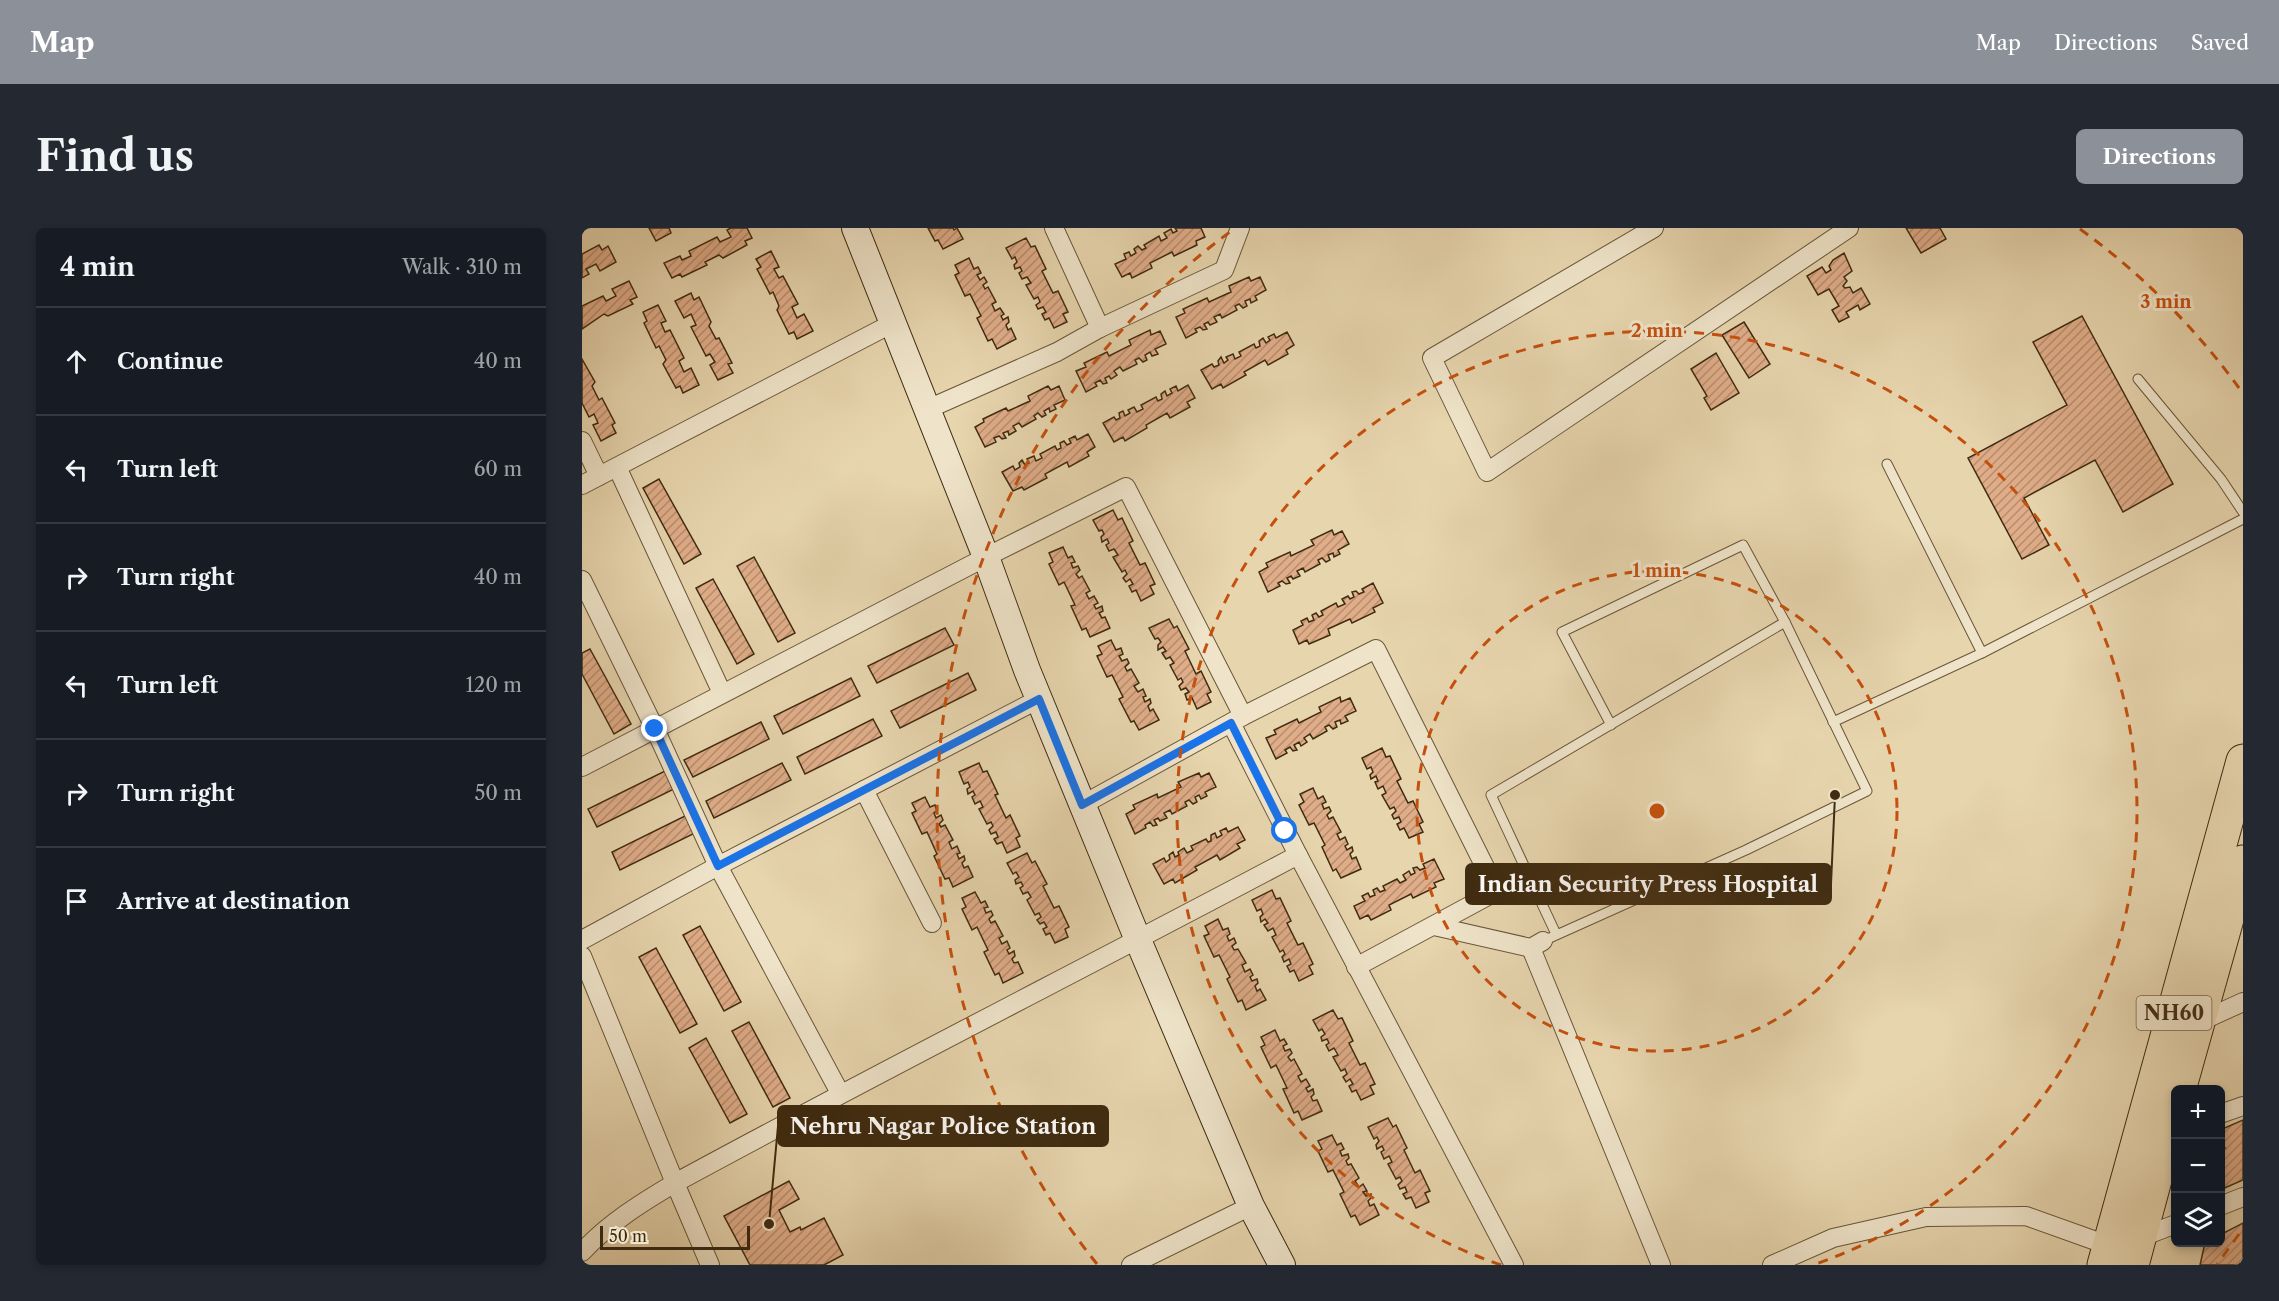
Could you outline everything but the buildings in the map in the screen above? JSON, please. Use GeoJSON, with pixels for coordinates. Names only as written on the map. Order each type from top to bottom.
{"type":"FeatureCollection","features":[{"type":"Feature","properties":{"kind":"highway","name":"NH60"},"geometry":{"type":"LineString","coordinates":[[2121,1254],[2243,761]]}},
{"type":"Feature","properties":{"kind":"highway","name":"NH60"},"geometry":{"type":"LineString","coordinates":[[2180,1085],[2243,862]]}},
{"type":"Feature","properties":{"kind":"highway"},"geometry":{"type":"LineString","coordinates":[[2121,1254],[2171,1132]]}},
{"type":"Feature","properties":{"kind":"street"},"geometry":{"type":"LineString","coordinates":[[855,228],[1082,805],[1251,1206],[1282,1265]]}},
{"type":"Feature","properties":{"kind":"street"},"geometry":{"type":"LineString","coordinates":[[1054,228],[1100,328]]}},
{"type":"Feature","properties":{"kind":"street"},"geometry":{"type":"LineString","coordinates":[[928,410],[1057,352],[1100,328],[1224,270],[1240,228]]}},
{"type":"Feature","properties":{"kind":"street"},"geometry":{"type":"LineString","coordinates":[[1654,228],[1432,358],[1487,472],[1849,228]]}},
{"type":"Feature","properties":{"kind":"street"},"geometry":{"type":"LineString","coordinates":[[582,485],[892,323]]}},
{"type":"Feature","properties":{"kind":"street"},"geometry":{"type":"LineString","coordinates":[[582,441],[599,476]]}},
{"type":"Feature","properties":{"kind":"street"},"geometry":{"type":"LineString","coordinates":[[617,466],[722,693]]}},
{"type":"Feature","properties":{"kind":"street"},"geometry":{"type":"LineString","coordinates":[[582,767],[986,557],[1126,487],[1237,719],[1298,855],[1514,1265]]}},
{"type":"Feature","properties":{"kind":"street"},"geometry":{"type":"LineString","coordinates":[[582,580],[655,729],[718,866],[840,1093]]}},
{"type":"Feature","properties":{"kind":"street"},"geometry":{"type":"LineString","coordinates":[[1082,805],[1237,719],[1376,649],[1497,891],[1356,967]]}},
{"type":"Feature","properties":{"kind":"street"},"geometry":{"type":"LineString","coordinates":[[582,940],[718,866],[1039,699]]}},
{"type":"Feature","properties":{"kind":"street"},"geometry":{"type":"LineString","coordinates":[[864,790],[932,923]]}},
{"type":"Feature","properties":{"kind":"street"},"geometry":{"type":"LineString","coordinates":[[582,1252],[594,1239],[632,1208],[675,1183],[840,1093],[1298,855]]}},
{"type":"Feature","properties":{"kind":"street"},"geometry":{"type":"LineString","coordinates":[[1434,926],[1543,941],[1661,1265]]}},
{"type":"Feature","properties":{"kind":"street"},"geometry":{"type":"LineString","coordinates":[[582,956],[710,1265]]}},
{"type":"Feature","properties":{"kind":"street"},"geometry":{"type":"LineString","coordinates":[[2197,1023],[2243,1002]]}},
{"type":"Feature","properties":{"kind":"street"},"geometry":{"type":"LineString","coordinates":[[2225,1112],[2243,1106]]}},
{"type":"Feature","properties":{"kind":"street"},"geometry":{"type":"LineString","coordinates":[[2225,1204],[2243,1197]]}},
{"type":"Feature","properties":{"kind":"street"},"geometry":{"type":"LineString","coordinates":[[1131,1265],[1251,1206]]}},
{"type":"Feature","properties":{"kind":"street"},"geometry":{"type":"LineString","coordinates":[[1772,1265],[1833,1238],[1926,1217],[2026,1216],[2121,1254],[2171,1226]]}},
{"type":"Feature","properties":{"kind":"lane"},"geometry":{"type":"LineString","coordinates":[[2138,379],[2221,479],[2243,512]]}},
{"type":"Feature","properties":{"kind":"lane"},"geometry":{"type":"LineString","coordinates":[[1887,464],[1982,652]]}},
{"type":"Feature","properties":{"kind":"lane"},"geometry":{"type":"LineString","coordinates":[[1833,722],[1982,652],[2243,519]]}},
{"type":"Feature","properties":{"kind":"lane"},"geometry":{"type":"LineString","coordinates":[[1611,725],[1562,632],[1743,545],[1785,622],[1867,791],[1746,850],[1543,941],[1491,795],[1611,725],[1785,622]]}},
{"type":"Feature","properties":{"kind":"place","name":"Indian Security Press Hospital"},"geometry":{"type":"Point","coordinates":[1835,795]}},
{"type":"Feature","properties":{"kind":"place","name":"Nehru Nagar Police Station"},"geometry":{"type":"Point","coordinates":[769,1224]}},
{"type":"Feature","properties":{"kind":"route"},"geometry":{"type":"LineString","coordinates":[[655,729],[718,866],[1039,699],[1082,805],[1231,723],[1285,831]]}}]}
